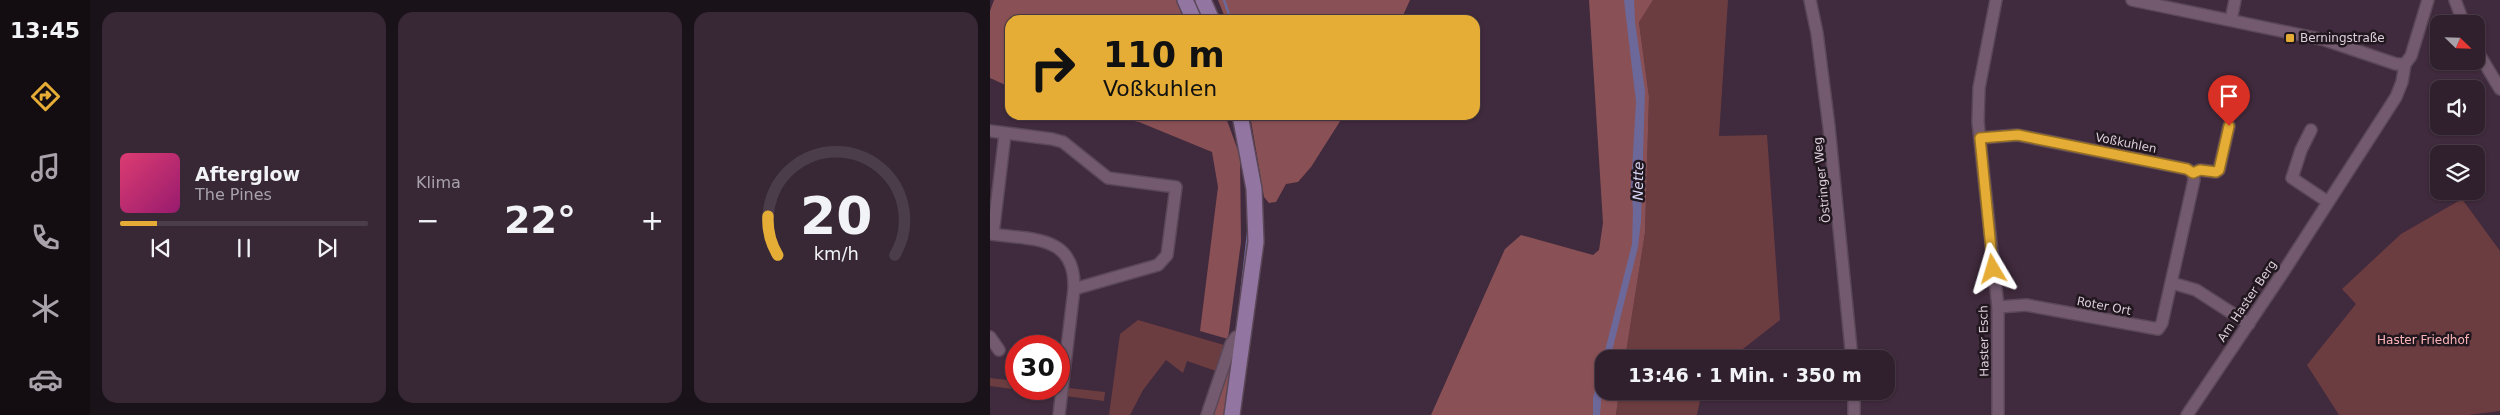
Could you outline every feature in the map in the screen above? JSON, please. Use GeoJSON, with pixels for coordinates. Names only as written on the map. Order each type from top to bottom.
{"type":"FeatureCollection","features":[{"type":"Feature","properties":{"kind":"main road"},"geometry":{"type":"LineString","coordinates":[[1185,0],[1192,15]]}},
{"type":"Feature","properties":{"kind":"main road"},"geometry":{"type":"LineString","coordinates":[[1203,0],[1210,15]]}},
{"type":"Feature","properties":{"kind":"main road"},"geometry":{"type":"LineString","coordinates":[[1237,120],[1245,138]]}},
{"type":"Feature","properties":{"kind":"main road"},"geometry":{"type":"LineString","coordinates":[[1232,415],[1256,242],[1257,218],[1241,120]]}},
{"type":"Feature","properties":{"kind":"street","name":"Östringer Weg"},"geometry":{"type":"LineString","coordinates":[[1810,0],[1818,33],[1841,223],[1851,350]]}},
{"type":"Feature","properties":{"kind":"street","name":"Haster Esch"},"geometry":{"type":"LineString","coordinates":[[1996,0],[1979,88],[1978,122],[1990,250],[1998,307],[1998,415]]}},
{"type":"Feature","properties":{"kind":"street"},"geometry":{"type":"LineString","coordinates":[[2132,0],[2325,40],[2396,64],[2405,64]]}},
{"type":"Feature","properties":{"kind":"street"},"geometry":{"type":"LineString","coordinates":[[2231,20],[2235,0]]}},
{"type":"Feature","properties":{"kind":"street","name":"Am Haster Berg"},"geometry":{"type":"LineString","coordinates":[[2187,415],[2249,324],[2396,97],[2402,82],[2405,64],[2411,56],[2428,0]]}},
{"type":"Feature","properties":{"kind":"street"},"geometry":{"type":"LineString","coordinates":[[2455,0],[2461,15]]}},
{"type":"Feature","properties":{"kind":"street"},"geometry":{"type":"LineString","coordinates":[[2485,64],[2500,90]]}},
{"type":"Feature","properties":{"kind":"street","name":"Voßkuhlen"},"geometry":{"type":"LineString","coordinates":[[1980,138],[2018,135],[2187,169],[2193,173],[2200,170],[2216,172],[2219,170],[2229,126]]}},
{"type":"Feature","properties":{"kind":"street"},"geometry":{"type":"LineString","coordinates":[[2311,130],[2301,150],[2292,178],[2328,202]]}},
{"type":"Feature","properties":{"kind":"street"},"geometry":{"type":"LineString","coordinates":[[990,131],[1063,142],[1108,178],[1176,188],[1167,255],[1158,265],[1074,290]]}},
{"type":"Feature","properties":{"kind":"street"},"geometry":{"type":"LineString","coordinates":[[1005,134],[991,234],[1038,240],[1056,245],[1066,254],[1075,275],[1059,415]]}},
{"type":"Feature","properties":{"kind":"street","name":"Roter Ort"},"geometry":{"type":"LineString","coordinates":[[1998,307],[2026,305],[2158,329],[2162,323],[2172,283],[2194,180],[2193,173]]}},
{"type":"Feature","properties":{"kind":"street"},"geometry":{"type":"LineString","coordinates":[[2172,283],[2196,290],[2249,324]]}},
{"type":"Feature","properties":{"kind":"street"},"geometry":{"type":"LineString","coordinates":[[1207,413],[1231,344],[1236,337],[1243,335]]}},
{"type":"Feature","properties":{"kind":"street"},"geometry":{"type":"LineString","coordinates":[[990,337],[999,350]]}},
{"type":"Feature","properties":{"kind":"street"},"geometry":{"type":"LineString","coordinates":[[1854,400],[1854,415]]}},
{"type":"Feature","properties":{"kind":"green space"},"geometry":{"type":"Polygon","coordinates":[[[1653,0],[1728,0],[1719,136],[1767,135],[1780,320],[1742,350],[1626,350],[1645,233],[1649,97],[1639,21],[1653,0]]]}},
{"type":"Feature","properties":{"kind":"green space","name":"Haster Friedhof"},"geometry":{"type":"Polygon","coordinates":[[[2463,200],[2500,251],[2500,411],[2468,415],[2339,415],[2307,365],[2356,304],[2342,289],[2401,234],[2463,200]]]}},
{"type":"Feature","properties":{"kind":"green space"},"geometry":{"type":"Polygon","coordinates":[[[1138,320],[1224,345],[1216,371],[1187,361],[1183,373],[1166,360],[1143,390],[1130,415],[1109,415],[1120,334],[1138,320]]]}},
{"type":"Feature","properties":{"kind":"green space"},"geometry":{"type":"Polygon","coordinates":[[[990,378],[1005,380],[1005,388],[990,386],[990,378]]]}},
{"type":"Feature","properties":{"kind":"green space"},"geometry":{"type":"Polygon","coordinates":[[[1070,388],[1105,392],[1104,401],[1070,397],[1070,388]]]}},
{"type":"Feature","properties":{"kind":"green space"},"geometry":{"type":"Polygon","coordinates":[[[1618,400],[1700,400],[1697,415],[1616,415],[1618,400]]]}},
{"type":"Feature","properties":{"kind":"shaded area"},"geometry":{"type":"Polygon","coordinates":[[[994,0],[1176,0],[1182,15],[1005,15],[1005,85],[990,78],[990,11],[994,0]]]}},
{"type":"Feature","properties":{"kind":"shaded area"},"geometry":{"type":"Polygon","coordinates":[[[1218,0],[1410,0],[1403,15],[1224,15],[1218,0]]]}},
{"type":"Feature","properties":{"kind":"shaded area"},"geometry":{"type":"Polygon","coordinates":[[[1589,0],[1653,0],[1639,22],[1649,97],[1645,233],[1626,350],[1595,350],[1595,400],[1618,400],[1616,415],[1431,415],[1505,249],[1521,235],[1593,255],[1599,250],[1603,223],[1589,0]]]}},
{"type":"Feature","properties":{"kind":"shaded area"},"geometry":{"type":"Polygon","coordinates":[[[1129,120],[1227,120],[1240,156],[1241,242],[1228,339],[1200,331],[1218,187],[1212,152],[1139,122],[1129,120]]]}},
{"type":"Feature","properties":{"kind":"shaded area"},"geometry":{"type":"Polygon","coordinates":[[[1251,120],[1341,120],[1311,167],[1298,182],[1286,184],[1276,202],[1269,203],[1264,197],[1251,120]]]}},
{"type":"Feature","properties":{"kind":"shaded area"},"geometry":{"type":"Polygon","coordinates":[[[1234,349],[1224,415],[1211,415],[1234,349]]]}},
{"type":"Feature","properties":{"kind":"water","name":"Nette"},"geometry":{"type":"Polygon","coordinates":[[[1624,0],[1634,0],[1635,22],[1645,91],[1641,221],[1638,247],[1612,350],[1605,350],[1632,244],[1633,210],[1631,186],[1636,102],[1624,0]]]}},
{"type":"Feature","properties":{"kind":"water"},"geometry":{"type":"Polygon","coordinates":[[[1595,390],[1595,400],[1601,400],[1600,415],[1593,415],[1595,390]]]}},
{"type":"Feature","properties":{"kind":"waterway"},"geometry":{"type":"LineString","coordinates":[[1224,0],[1229,15]]}},
{"type":"Feature","properties":{"kind":"waterway"},"geometry":{"type":"LineString","coordinates":[[1241,295],[1248,233]]}},
{"type":"Feature","properties":{"kind":"place","name":"Berningstraße"},"geometry":{"type":"Point","coordinates":[2290,38]}},
{"type":"Feature","properties":{"kind":"route"},"geometry":{"type":"LineString","coordinates":[[1993,269],[1980,138],[2018,135],[2187,169],[2193,173],[2200,170],[2216,172],[2219,170],[2229,126]]}}]}
